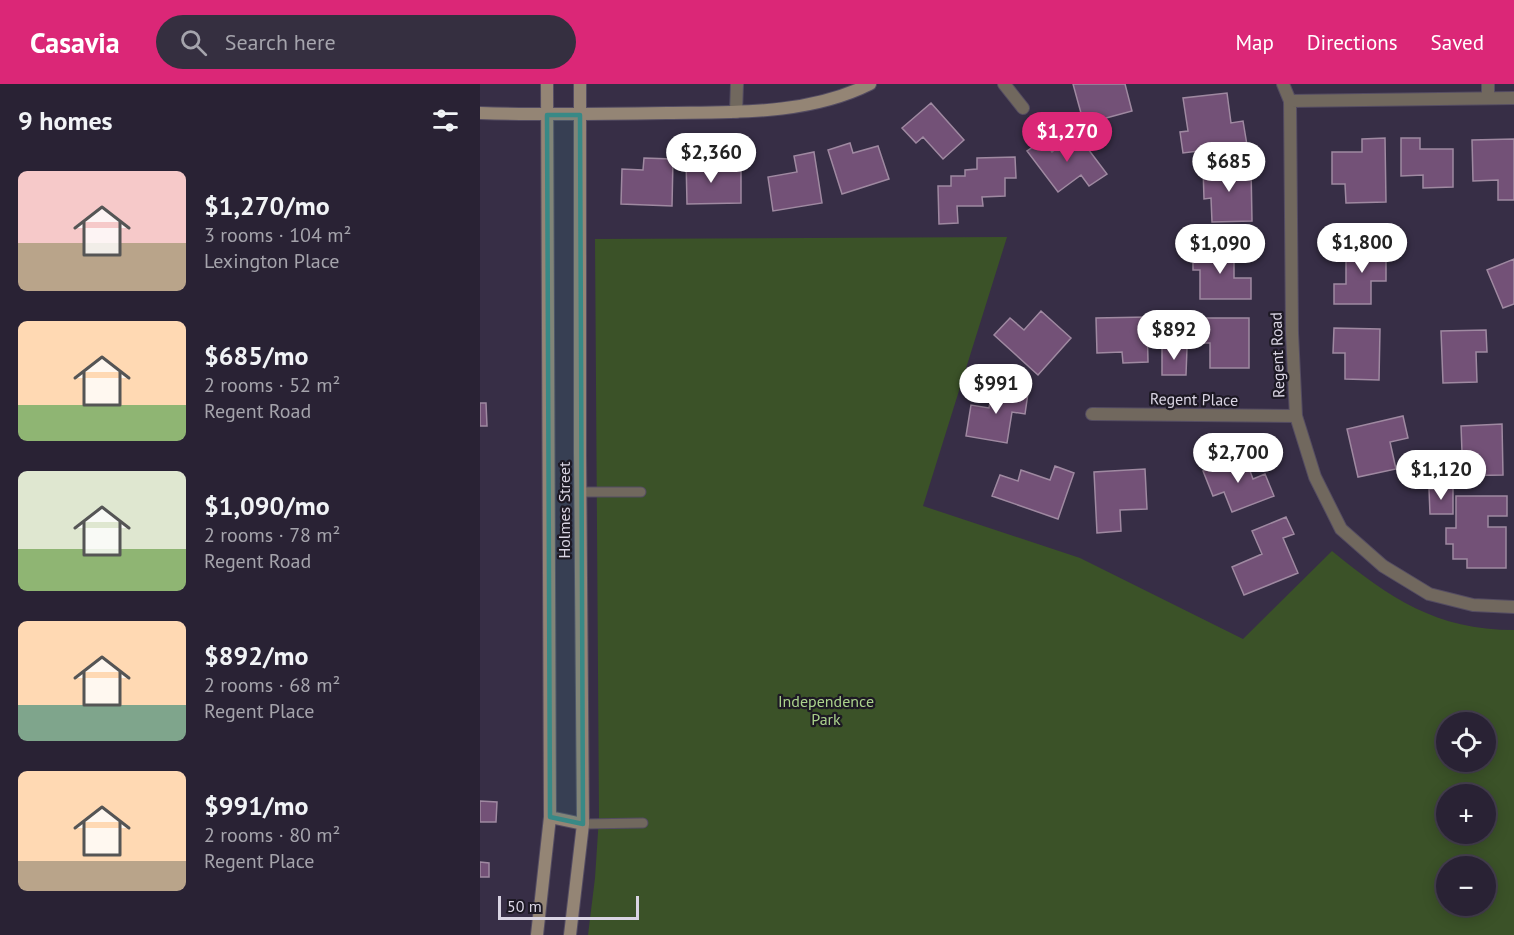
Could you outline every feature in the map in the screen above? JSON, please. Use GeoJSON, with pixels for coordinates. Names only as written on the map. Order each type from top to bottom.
{"type":"FeatureCollection","features":[{"type":"Feature","properties":{"kind":"main road","name":"Holmes Street"},"geometry":{"type":"LineString","coordinates":[[537,935],[550,818],[547,84]]}},
{"type":"Feature","properties":{"kind":"main road","name":"Holmes Street"},"geometry":{"type":"LineString","coordinates":[[570,935],[583,824],[580,84]]}},
{"type":"Feature","properties":{"kind":"main road"},"geometry":{"type":"LineString","coordinates":[[480,113],[580,115],[736,112],[802,106],[853,92],[870,84]]}},
{"type":"Feature","properties":{"kind":"main road"},"geometry":{"type":"LineString","coordinates":[[550,818],[583,824]]}},
{"type":"Feature","properties":{"kind":"street"},"geometry":{"type":"LineString","coordinates":[[736,112],[737,84]]}},
{"type":"Feature","properties":{"kind":"street"},"geometry":{"type":"LineString","coordinates":[[1004,84],[1023,108]]}},
{"type":"Feature","properties":{"kind":"street","name":"Regent Road"},"geometry":{"type":"LineString","coordinates":[[1283,84],[1290,101],[1292,333],[1296,416],[1315,477],[1341,529],[1383,566],[1429,594],[1473,605],[1514,607]]}},
{"type":"Feature","properties":{"kind":"street"},"geometry":{"type":"LineString","coordinates":[[1488,84],[1488,98]]}},
{"type":"Feature","properties":{"kind":"street"},"geometry":{"type":"LineString","coordinates":[[1290,101],[1514,98]]}},
{"type":"Feature","properties":{"kind":"street","name":"Regent Place"},"geometry":{"type":"LineString","coordinates":[[1092,414],[1296,416]]}},
{"type":"Feature","properties":{"kind":"lane"},"geometry":{"type":"LineString","coordinates":[[580,492],[641,492]]}},
{"type":"Feature","properties":{"kind":"lane"},"geometry":{"type":"LineString","coordinates":[[583,824],[643,823]]}},
{"type":"Feature","properties":{"kind":"highlighted area"},"geometry":{"type":"Polygon","coordinates":[[[547,115],[580,115],[583,824],[550,817],[547,115]]]}},
{"type":"Feature","properties":{"kind":"green space","name":"Independence Park"},"geometry":{"type":"Polygon","coordinates":[[[1007,237],[923,506],[1080,558],[1243,639],[1332,551],[1374,583],[1416,608],[1461,624],[1486,629],[1514,630],[1514,935],[588,935],[599,817],[595,239],[1007,237]]]}},
{"type":"Feature","properties":{"kind":"building"},"geometry":{"type":"Polygon","coordinates":[[[1073,84],[1125,84],[1132,111],[1084,124],[1073,84]]]}},
{"type":"Feature","properties":{"kind":"building"},"geometry":{"type":"Polygon","coordinates":[[[1227,93],[1231,123],[1243,121],[1247,145],[1183,153],[1180,132],[1188,131],[1183,98],[1227,93]]]}},
{"type":"Feature","properties":{"kind":"building"},"geometry":{"type":"Polygon","coordinates":[[[931,103],[964,140],[943,159],[923,137],[916,143],[902,128],[931,103]]]}},
{"type":"Feature","properties":{"kind":"building"},"geometry":{"type":"Polygon","coordinates":[[[1076,133],[1107,174],[1089,186],[1081,175],[1058,192],[1027,151],[1043,140],[1052,152],[1076,133]]]}},
{"type":"Feature","properties":{"kind":"building"},"geometry":{"type":"Polygon","coordinates":[[[1385,138],[1386,202],[1346,203],[1345,184],[1332,184],[1332,152],[1362,152],[1362,139],[1385,138]]]}},
{"type":"Feature","properties":{"kind":"building"},"geometry":{"type":"Polygon","coordinates":[[[1401,138],[1420,138],[1420,149],[1453,149],[1453,187],[1423,188],[1423,175],[1401,176],[1401,138]]]}},
{"type":"Feature","properties":{"kind":"building"},"geometry":{"type":"Polygon","coordinates":[[[1514,139],[1514,200],[1498,200],[1498,180],[1473,181],[1472,140],[1514,139]]]}},
{"type":"Feature","properties":{"kind":"building"},"geometry":{"type":"Polygon","coordinates":[[[850,143],[853,153],[878,146],[889,179],[842,194],[828,150],[850,143]]]}},
{"type":"Feature","properties":{"kind":"building"},"geometry":{"type":"Polygon","coordinates":[[[814,152],[822,203],[773,211],[768,177],[797,172],[794,156],[814,152]]]}},
{"type":"Feature","properties":{"kind":"building"},"geometry":{"type":"Polygon","coordinates":[[[1015,157],[1016,178],[1005,178],[1005,196],[982,197],[983,206],[957,206],[958,223],[939,224],[938,186],[951,186],[951,176],[965,176],[965,170],[977,169],[977,158],[1015,157]]]}},
{"type":"Feature","properties":{"kind":"building"},"geometry":{"type":"Polygon","coordinates":[[[644,158],[673,159],[672,206],[621,204],[622,169],[643,170],[644,158]]]}},
{"type":"Feature","properties":{"kind":"building"},"geometry":{"type":"Polygon","coordinates":[[[686,158],[710,158],[710,171],[741,171],[741,203],[687,204],[686,158]]]}},
{"type":"Feature","properties":{"kind":"building"},"geometry":{"type":"Polygon","coordinates":[[[1203,167],[1251,167],[1252,221],[1212,222],[1211,198],[1204,199],[1203,167]]]}},
{"type":"Feature","properties":{"kind":"building"},"geometry":{"type":"Polygon","coordinates":[[[1360,242],[1386,242],[1386,281],[1371,281],[1371,304],[1334,304],[1334,284],[1346,284],[1346,251],[1360,251],[1360,242]]]}},
{"type":"Feature","properties":{"kind":"building"},"geometry":{"type":"Polygon","coordinates":[[[1193,249],[1234,249],[1234,278],[1251,278],[1251,299],[1200,299],[1200,270],[1193,270],[1193,249]]]}},
{"type":"Feature","properties":{"kind":"building"},"geometry":{"type":"Polygon","coordinates":[[[1514,259],[1514,304],[1503,308],[1487,270],[1514,259]]]}},
{"type":"Feature","properties":{"kind":"building"},"geometry":{"type":"Polygon","coordinates":[[[1041,311],[1071,338],[1038,375],[994,335],[1010,318],[1024,330],[1041,311]]]}},
{"type":"Feature","properties":{"kind":"building"},"geometry":{"type":"Polygon","coordinates":[[[1147,317],[1148,362],[1123,363],[1122,352],[1097,353],[1096,318],[1147,317]]]}},
{"type":"Feature","properties":{"kind":"building"},"geometry":{"type":"Polygon","coordinates":[[[1189,318],[1249,318],[1249,368],[1210,368],[1210,343],[1189,343],[1189,318]]]}},
{"type":"Feature","properties":{"kind":"building"},"geometry":{"type":"Polygon","coordinates":[[[1334,328],[1380,329],[1379,380],[1345,379],[1345,353],[1333,353],[1334,328]]]}},
{"type":"Feature","properties":{"kind":"building"},"geometry":{"type":"Polygon","coordinates":[[[1486,330],[1487,352],[1476,352],[1477,382],[1443,383],[1441,331],[1486,330]]]}},
{"type":"Feature","properties":{"kind":"building"},"geometry":{"type":"Polygon","coordinates":[[[1162,347],[1187,348],[1186,375],[1162,375],[1162,347]]]}},
{"type":"Feature","properties":{"kind":"building"},"geometry":{"type":"Polygon","coordinates":[[[993,387],[1028,393],[1025,414],[1012,412],[1007,443],[966,436],[971,405],[989,408],[993,387]]]}},
{"type":"Feature","properties":{"kind":"building"},"geometry":{"type":"Polygon","coordinates":[[[480,403],[486,403],[487,426],[480,426],[480,403]]]}},
{"type":"Feature","properties":{"kind":"building"},"geometry":{"type":"Polygon","coordinates":[[[1403,416],[1408,438],[1390,442],[1396,469],[1358,477],[1347,429],[1403,416]]]}},
{"type":"Feature","properties":{"kind":"building"},"geometry":{"type":"Polygon","coordinates":[[[1502,424],[1503,475],[1443,476],[1443,452],[1462,452],[1461,426],[1502,424]]]}},
{"type":"Feature","properties":{"kind":"building"},"geometry":{"type":"Polygon","coordinates":[[[1244,455],[1253,479],[1265,474],[1274,496],[1232,512],[1224,492],[1213,496],[1203,471],[1244,455]]]}},
{"type":"Feature","properties":{"kind":"building"},"geometry":{"type":"Polygon","coordinates":[[[1055,466],[1074,473],[1058,519],[992,496],[1000,475],[1018,481],[1021,470],[1050,480],[1055,466]]]}},
{"type":"Feature","properties":{"kind":"building"},"geometry":{"type":"Polygon","coordinates":[[[1145,469],[1147,509],[1120,510],[1121,531],[1097,533],[1094,472],[1145,469]]]}},
{"type":"Feature","properties":{"kind":"building"},"geometry":{"type":"Polygon","coordinates":[[[1453,488],[1453,514],[1430,514],[1429,489],[1453,488]]]}},
{"type":"Feature","properties":{"kind":"building"},"geometry":{"type":"Polygon","coordinates":[[[1456,496],[1507,496],[1507,516],[1488,516],[1488,527],[1506,527],[1506,568],[1467,568],[1467,559],[1453,559],[1453,544],[1446,544],[1446,528],[1456,528],[1456,496]]]}},
{"type":"Feature","properties":{"kind":"building"},"geometry":{"type":"Polygon","coordinates":[[[1286,517],[1294,534],[1283,538],[1298,573],[1244,595],[1232,567],[1262,554],[1252,531],[1286,517]]]}},
{"type":"Feature","properties":{"kind":"building"},"geometry":{"type":"Polygon","coordinates":[[[480,801],[497,802],[496,822],[480,822],[480,801]]]}},
{"type":"Feature","properties":{"kind":"building"},"geometry":{"type":"Polygon","coordinates":[[[480,862],[489,863],[489,877],[480,877],[480,862]]]}}]}
